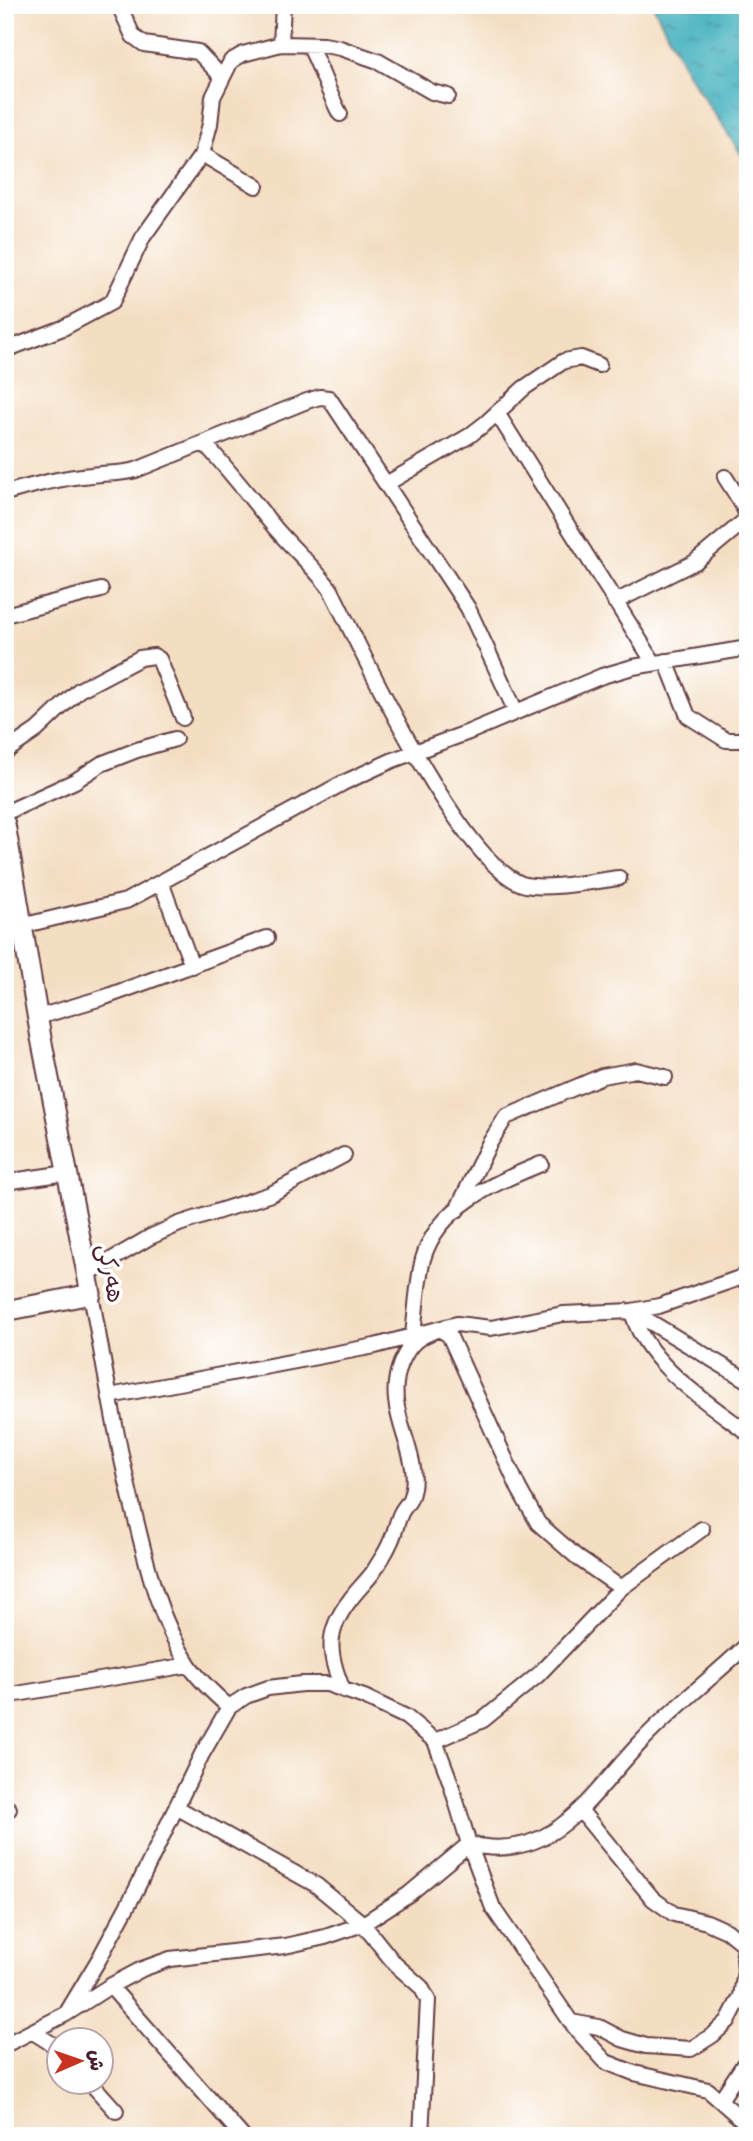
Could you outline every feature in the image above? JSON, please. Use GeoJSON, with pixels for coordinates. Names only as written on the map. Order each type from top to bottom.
{"type":"FeatureCollection","features":[{"type":"Feature","properties":{"kind":"street"},"geometry":{"type":"LineString","coordinates":[[119,5],[133,36],[144,44],[198,52],[222,77]]}},
{"type":"Feature","properties":{"kind":"street"},"geometry":{"type":"LineString","coordinates":[[281,44],[284,5]]}},
{"type":"Feature","properties":{"kind":"street"},"geometry":{"type":"LineString","coordinates":[[5,350],[63,328],[112,302],[143,237],[202,154],[210,124],[213,97],[231,61],[243,54],[281,44],[324,45],[358,54],[397,71],[432,92],[448,96]]}},
{"type":"Feature","properties":{"kind":"street"},"geometry":{"type":"LineString","coordinates":[[309,45],[340,114]]}},
{"type":"Feature","properties":{"kind":"street"},"geometry":{"type":"LineString","coordinates":[[202,154],[256,186]]}},
{"type":"Feature","properties":{"kind":"street"},"geometry":{"type":"LineString","coordinates":[[386,484],[469,436],[524,388],[564,361],[581,358],[598,365]]}},
{"type":"Feature","properties":{"kind":"street"},"geometry":{"type":"LineString","coordinates":[[5,493],[53,481],[122,474],[205,444],[220,435],[307,401],[320,397],[329,398],[468,608],[487,644],[516,712]]}},
{"type":"Feature","properties":{"kind":"street"},"geometry":{"type":"LineString","coordinates":[[497,413],[615,602],[660,662],[688,716],[726,740],[748,740]]}},
{"type":"Feature","properties":{"kind":"street"},"geometry":{"type":"LineString","coordinates":[[205,444],[331,590],[415,752],[470,838],[489,859],[524,884],[538,886],[618,878]]}},
{"type":"Feature","properties":{"kind":"street"},"geometry":{"type":"LineString","coordinates":[[615,602],[695,562],[748,518],[725,477]]}},
{"type":"Feature","properties":{"kind":"street"},"geometry":{"type":"LineString","coordinates":[[5,615],[101,590]]}},
{"type":"Feature","properties":{"kind":"street"},"geometry":{"type":"LineString","coordinates":[[21,926],[126,901],[343,783],[415,752],[470,733],[602,676],[660,662],[748,648]]}},
{"type":"Feature","properties":{"kind":"street"},"geometry":{"type":"LineString","coordinates":[[5,752],[37,730],[79,690],[140,658],[154,656],[159,659],[183,718]]}},
{"type":"Feature","properties":{"kind":"street"},"geometry":{"type":"LineString","coordinates":[[5,813],[75,781],[101,764],[175,739]]}},
{"type":"Feature","properties":{"kind":"street","name":"هەرکی"},"geometry":{"type":"LineString","coordinates":[[5,824],[11,898],[21,926],[123,1468],[146,1563],[167,1625],[189,1665],[200,1680],[229,1707]]}},
{"type":"Feature","properties":{"kind":"street"},"geometry":{"type":"LineString","coordinates":[[161,882],[192,966]]}},
{"type":"Feature","properties":{"kind":"street"},"geometry":{"type":"LineString","coordinates":[[38,1017],[105,997],[267,939]]}},
{"type":"Feature","properties":{"kind":"street"},"geometry":{"type":"LineString","coordinates":[[457,1210],[489,1144],[506,1118],[569,1088],[602,1076],[636,1070],[665,1077]]}},
{"type":"Feature","properties":{"kind":"street"},"geometry":{"type":"LineString","coordinates":[[87,1274],[179,1224],[271,1194],[344,1156]]}},
{"type":"Feature","properties":{"kind":"street"},"geometry":{"type":"LineString","coordinates":[[413,1335],[424,1259],[435,1233],[457,1210],[489,1186],[541,1164]]}},
{"type":"Feature","properties":{"kind":"street"},"geometry":{"type":"LineString","coordinates":[[5,1182],[67,1172]]}},
{"type":"Feature","properties":{"kind":"street"},"geometry":{"type":"LineString","coordinates":[[110,1396],[375,1346],[457,1324],[491,1328],[563,1314],[632,1311],[659,1306],[748,1275]]}},
{"type":"Feature","properties":{"kind":"street"},"geometry":{"type":"LineString","coordinates":[[5,1311],[90,1294]]}},
{"type":"Feature","properties":{"kind":"street"},"geometry":{"type":"LineString","coordinates":[[632,1311],[748,1381]]}},
{"type":"Feature","properties":{"kind":"street"},"geometry":{"type":"LineString","coordinates":[[632,1311],[636,1326],[651,1351],[700,1396],[748,1433]]}},
{"type":"Feature","properties":{"kind":"street"},"geometry":{"type":"LineString","coordinates":[[439,1329],[449,1335],[519,1489],[538,1523],[578,1558],[621,1588]]}},
{"type":"Feature","properties":{"kind":"street"},"geometry":{"type":"LineString","coordinates":[[343,1690],[333,1667],[331,1642],[334,1623],[372,1574],[390,1545],[401,1513],[410,1500],[413,1482],[410,1457],[400,1429],[394,1398],[398,1369],[405,1352],[418,1337],[439,1329]]}},
{"type":"Feature","properties":{"kind":"street"},"geometry":{"type":"LineString","coordinates":[[435,1741],[483,1720],[529,1683],[621,1588],[702,1529]]}},
{"type":"Feature","properties":{"kind":"street"},"geometry":{"type":"LineString","coordinates":[[469,1844],[489,1849],[538,1840],[568,1823],[641,1742],[748,1644]]}},
{"type":"Feature","properties":{"kind":"street"},"geometry":{"type":"LineString","coordinates":[[5,1696],[189,1665]]}},
{"type":"Feature","properties":{"kind":"street"},"geometry":{"type":"LineString","coordinates":[[66,2014],[124,1913],[202,1754],[229,1707],[246,1696],[268,1688],[327,1684],[406,1717],[435,1741],[493,1908],[571,2022],[606,2062],[634,2073],[708,2090],[748,2125]]}},
{"type":"Feature","properties":{"kind":"street"},"geometry":{"type":"LineString","coordinates":[[176,1807],[316,1885],[363,1924],[396,1964],[421,1987],[428,2000],[421,2136]]}},
{"type":"Feature","properties":{"kind":"street"},"geometry":{"type":"LineString","coordinates":[[571,2022],[600,2027],[622,2039],[646,2046],[691,2049],[729,2021],[741,1996],[745,1971],[743,1944],[727,1931],[707,1922],[674,1914],[653,1899],[580,1810]]}},
{"type":"Feature","properties":{"kind":"street"},"geometry":{"type":"LineString","coordinates":[[5,2045],[66,2014],[142,1969],[170,1959],[285,1946],[325,1937],[363,1924],[409,1894],[469,1844]]}},
{"type":"Feature","properties":{"kind":"street"},"geometry":{"type":"LineString","coordinates":[[110,1986],[242,2136]]}},
{"type":"Feature","properties":{"kind":"street"},"geometry":{"type":"LineString","coordinates":[[33,2032],[46,2040]]}},
{"type":"Feature","properties":{"kind":"street"},"geometry":{"type":"LineString","coordinates":[[721,2099],[748,2058]]}},
{"type":"Feature","properties":{"kind":"street"},"geometry":{"type":"LineString","coordinates":[[103,2096],[116,2111]]}},
{"type":"Feature","properties":{"kind":"water"},"geometry":{"type":"Polygon","coordinates":[[[653,5],[748,5],[748,164],[688,74],[653,5]]]}}]}
